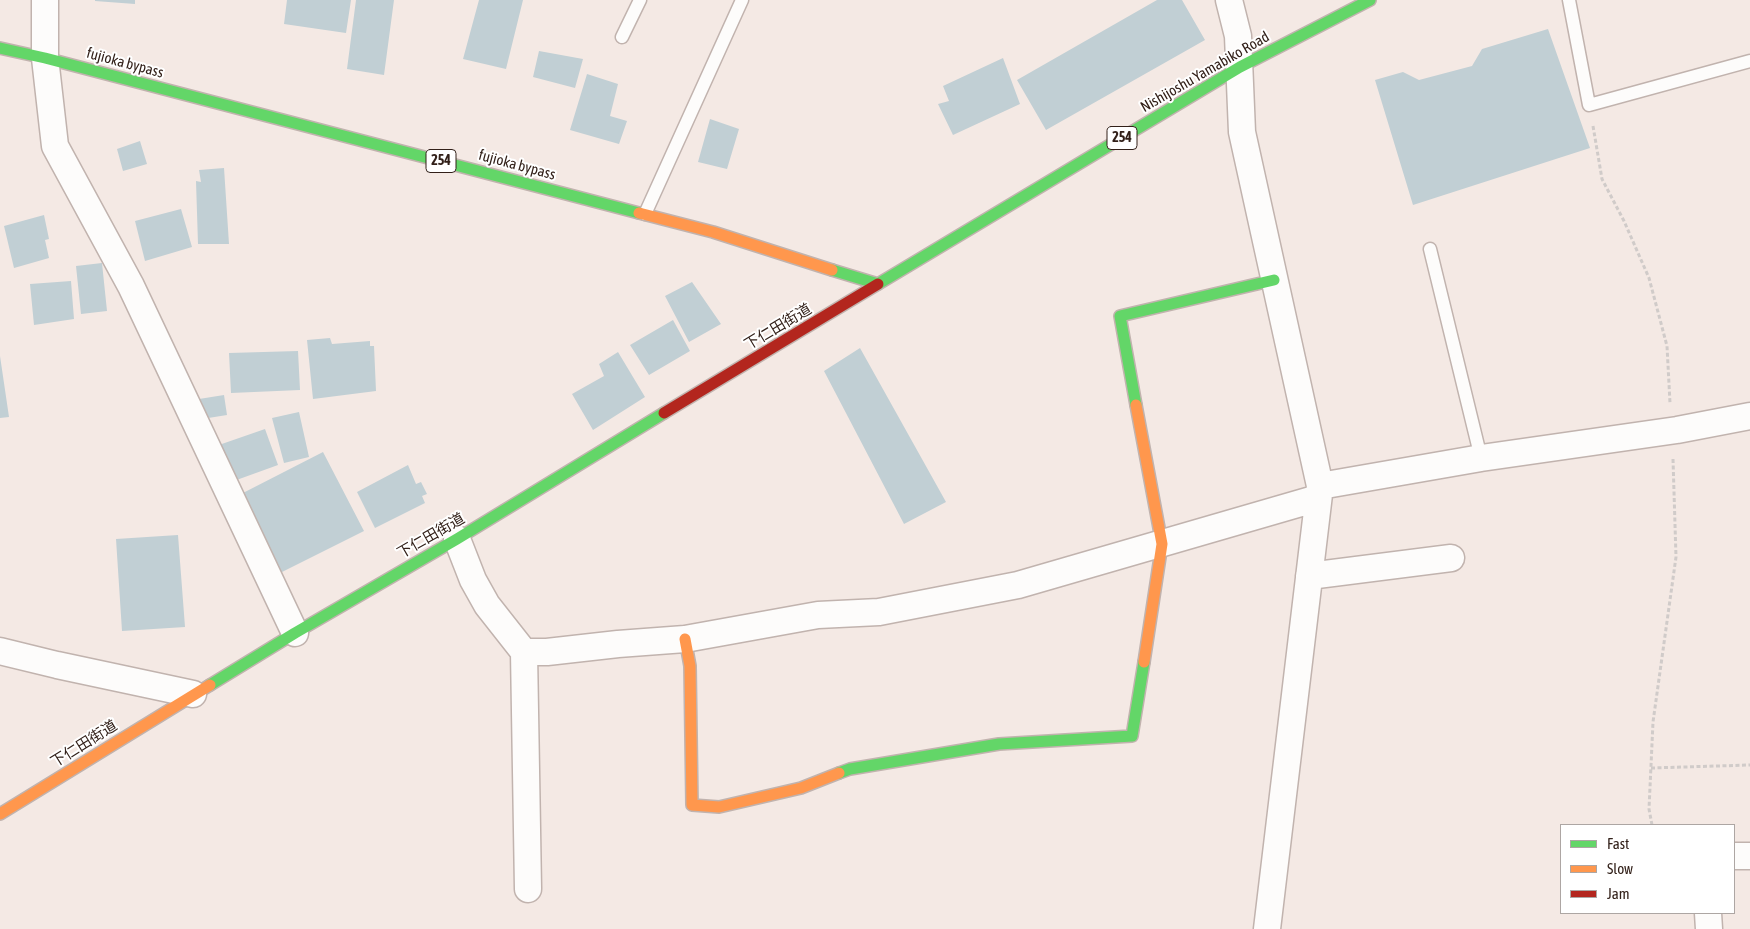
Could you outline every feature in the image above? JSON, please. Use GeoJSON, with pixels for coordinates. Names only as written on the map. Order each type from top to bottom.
{"type":"FeatureCollection","features":[{"type":"Feature","properties":{"kind":"main road","name":"Nishijoshu Yamabiko Road"},"geometry":{"type":"LineString","coordinates":[[878,284],[1240,67],[1370,0]]}},
{"type":"Feature","properties":{"kind":"main road","name":"fujioka bypass"},"geometry":{"type":"LineString","coordinates":[[0,48],[45,58],[713,232],[878,284]]}},
{"type":"Feature","properties":{"kind":"main road"},"geometry":{"type":"LineString","coordinates":[[685,639],[690,666],[692,805],[719,807],[801,788],[850,769],[999,744],[1132,736],[1162,544],[1120,316],[1274,280]]}},
{"type":"Feature","properties":{"kind":"main road","name":"下仁田街道"},"geometry":{"type":"LineString","coordinates":[[0,814],[193,694],[457,539],[878,284]]}},
{"type":"Feature","properties":{"kind":"street"},"geometry":{"type":"LineString","coordinates":[[44,0],[45,58],[55,146],[131,286],[295,633]]}},
{"type":"Feature","properties":{"kind":"street"},"geometry":{"type":"LineString","coordinates":[[1229,0],[1238,36],[1242,132],[1319,492],[1267,929]]}},
{"type":"Feature","properties":{"kind":"street"},"geometry":{"type":"LineString","coordinates":[[524,652],[547,652],[685,639],[818,615],[880,612],[1018,585],[1162,544],[1319,492],[1481,458],[1672,430],[1750,416]]}},
{"type":"Feature","properties":{"kind":"street"},"geometry":{"type":"LineString","coordinates":[[457,539],[473,580],[487,605],[524,652],[528,889]]}},
{"type":"Feature","properties":{"kind":"street"},"geometry":{"type":"LineString","coordinates":[[1310,576],[1451,558]]}},
{"type":"Feature","properties":{"kind":"street"},"geometry":{"type":"LineString","coordinates":[[0,651],[193,694]]}},
{"type":"Feature","properties":{"kind":"street"},"geometry":{"type":"LineString","coordinates":[[1735,856],[1750,856]]}},
{"type":"Feature","properties":{"kind":"street"},"geometry":{"type":"LineString","coordinates":[[1708,914],[1709,929]]}},
{"type":"Feature","properties":{"kind":"lane"},"geometry":{"type":"LineString","coordinates":[[622,37],[640,0]]}},
{"type":"Feature","properties":{"kind":"lane"},"geometry":{"type":"LineString","coordinates":[[645,214],[742,0]]}},
{"type":"Feature","properties":{"kind":"lane"},"geometry":{"type":"LineString","coordinates":[[1569,0],[1589,105],[1750,61]]}},
{"type":"Feature","properties":{"kind":"lane"},"geometry":{"type":"LineString","coordinates":[[1430,249],[1481,458]]}},
{"type":"Feature","properties":{"kind":"path"},"geometry":{"type":"LineString","coordinates":[[1651,768],[1750,766]]}},
{"type":"Feature","properties":{"kind":"building"},"geometry":{"type":"Polygon","coordinates":[[[135,0],[135,4],[95,1],[135,0]]]}},
{"type":"Feature","properties":{"kind":"building"},"geometry":{"type":"Polygon","coordinates":[[[287,0],[351,0],[346,33],[284,24],[287,0]]]}},
{"type":"Feature","properties":{"kind":"building"},"geometry":{"type":"Polygon","coordinates":[[[356,0],[394,0],[384,75],[347,69],[356,0]]]}},
{"type":"Feature","properties":{"kind":"building"},"geometry":{"type":"Polygon","coordinates":[[[479,0],[523,0],[506,69],[463,59],[479,0]]]}},
{"type":"Feature","properties":{"kind":"building"},"geometry":{"type":"Polygon","coordinates":[[[1157,0],[1182,0],[1205,40],[1046,130],[1017,80],[1157,0]]]}},
{"type":"Feature","properties":{"kind":"building"},"geometry":{"type":"Polygon","coordinates":[[[1548,29],[1590,148],[1413,205],[1375,80],[1403,72],[1419,80],[1472,66],[1482,49],[1548,29]]]}},
{"type":"Feature","properties":{"kind":"building"},"geometry":{"type":"Polygon","coordinates":[[[539,51],[583,59],[575,88],[533,77],[539,51]]]}},
{"type":"Feature","properties":{"kind":"building"},"geometry":{"type":"Polygon","coordinates":[[[1003,58],[1020,104],[953,135],[938,104],[949,101],[943,86],[1003,58]]]}},
{"type":"Feature","properties":{"kind":"building"},"geometry":{"type":"Polygon","coordinates":[[[587,74],[618,84],[610,116],[627,121],[619,144],[570,130],[587,74]]]}},
{"type":"Feature","properties":{"kind":"building"},"geometry":{"type":"Polygon","coordinates":[[[710,119],[739,129],[727,169],[698,162],[710,119]]]}},
{"type":"Feature","properties":{"kind":"building"},"geometry":{"type":"Polygon","coordinates":[[[140,141],[147,164],[123,171],[117,149],[140,141]]]}},
{"type":"Feature","properties":{"kind":"building"},"geometry":{"type":"Polygon","coordinates":[[[224,168],[229,244],[198,244],[196,181],[201,182],[199,170],[224,168]]]}},
{"type":"Feature","properties":{"kind":"building"},"geometry":{"type":"Polygon","coordinates":[[[181,209],[192,247],[145,261],[135,221],[181,209]]]}},
{"type":"Feature","properties":{"kind":"building"},"geometry":{"type":"Polygon","coordinates":[[[44,215],[49,239],[45,240],[49,258],[14,268],[4,226],[44,215]]]}},
{"type":"Feature","properties":{"kind":"building"},"geometry":{"type":"Polygon","coordinates":[[[102,263],[107,311],[81,314],[76,266],[102,263]]]}},
{"type":"Feature","properties":{"kind":"building"},"geometry":{"type":"Polygon","coordinates":[[[71,281],[74,319],[34,325],[30,284],[71,281]]]}},
{"type":"Feature","properties":{"kind":"building"},"geometry":{"type":"Polygon","coordinates":[[[692,282],[721,324],[689,342],[665,296],[692,282]]]}},
{"type":"Feature","properties":{"kind":"building"},"geometry":{"type":"Polygon","coordinates":[[[673,320],[690,351],[649,375],[630,345],[673,320]]]}},
{"type":"Feature","properties":{"kind":"building"},"geometry":{"type":"Polygon","coordinates":[[[330,338],[332,344],[370,341],[370,346],[374,346],[376,391],[313,399],[307,340],[330,338]]]}},
{"type":"Feature","properties":{"kind":"building"},"geometry":{"type":"Polygon","coordinates":[[[860,348],[946,502],[904,524],[824,371],[860,348]]]}},
{"type":"Feature","properties":{"kind":"building"},"geometry":{"type":"Polygon","coordinates":[[[298,351],[300,390],[231,393],[229,353],[298,351]]]}},
{"type":"Feature","properties":{"kind":"building"},"geometry":{"type":"Polygon","coordinates":[[[618,352],[645,397],[593,430],[572,394],[604,376],[599,364],[618,352]]]}},
{"type":"Feature","properties":{"kind":"building"},"geometry":{"type":"Polygon","coordinates":[[[0,356],[9,417],[0,418],[0,356]]]}},
{"type":"Feature","properties":{"kind":"building"},"geometry":{"type":"Polygon","coordinates":[[[224,395],[227,415],[202,419],[199,399],[224,395]]]}},
{"type":"Feature","properties":{"kind":"building"},"geometry":{"type":"Polygon","coordinates":[[[299,412],[309,457],[284,463],[272,418],[299,412]]]}},
{"type":"Feature","properties":{"kind":"building"},"geometry":{"type":"Polygon","coordinates":[[[265,429],[278,465],[231,482],[216,446],[265,429]]]}},
{"type":"Feature","properties":{"kind":"building"},"geometry":{"type":"Polygon","coordinates":[[[323,452],[364,531],[280,573],[241,494],[323,452]]]}},
{"type":"Feature","properties":{"kind":"building"},"geometry":{"type":"Polygon","coordinates":[[[408,465],[416,484],[421,482],[427,494],[422,496],[425,503],[375,528],[357,492],[408,465]]]}},
{"type":"Feature","properties":{"kind":"building"},"geometry":{"type":"Polygon","coordinates":[[[178,535],[185,627],[122,631],[116,539],[178,535]]]}},
{"type":"Feature","properties":{"kind":"traffic: fast"},"geometry":{"type":"LineString","coordinates":[[832,270],[878,284],[1240,67],[1370,0]]}},
{"type":"Feature","properties":{"kind":"traffic: fast"},"geometry":{"type":"LineString","coordinates":[[0,48],[45,58],[639,213]]}},
{"type":"Feature","properties":{"kind":"traffic: fast"},"geometry":{"type":"LineString","coordinates":[[1136,405],[1120,316],[1274,280]]}},
{"type":"Feature","properties":{"kind":"traffic: fast"},"geometry":{"type":"LineString","coordinates":[[210,685],[295,633],[457,539],[664,413]]}},
{"type":"Feature","properties":{"kind":"traffic: fast"},"geometry":{"type":"LineString","coordinates":[[839,773],[850,769],[999,744],[1132,736],[1144,662]]}},
{"type":"Feature","properties":{"kind":"traffic: slow"},"geometry":{"type":"LineString","coordinates":[[639,213],[713,232],[832,270]]}},
{"type":"Feature","properties":{"kind":"traffic: slow"},"geometry":{"type":"LineString","coordinates":[[1136,405],[1162,544],[1144,662]]}},
{"type":"Feature","properties":{"kind":"traffic: slow"},"geometry":{"type":"LineString","coordinates":[[685,639],[690,666],[692,805],[719,807],[801,788],[839,773]]}},
{"type":"Feature","properties":{"kind":"traffic: slow"},"geometry":{"type":"LineString","coordinates":[[0,814],[210,685]]}},
{"type":"Feature","properties":{"kind":"traffic: jam"},"geometry":{"type":"LineString","coordinates":[[664,413],[878,284]]}}]}
